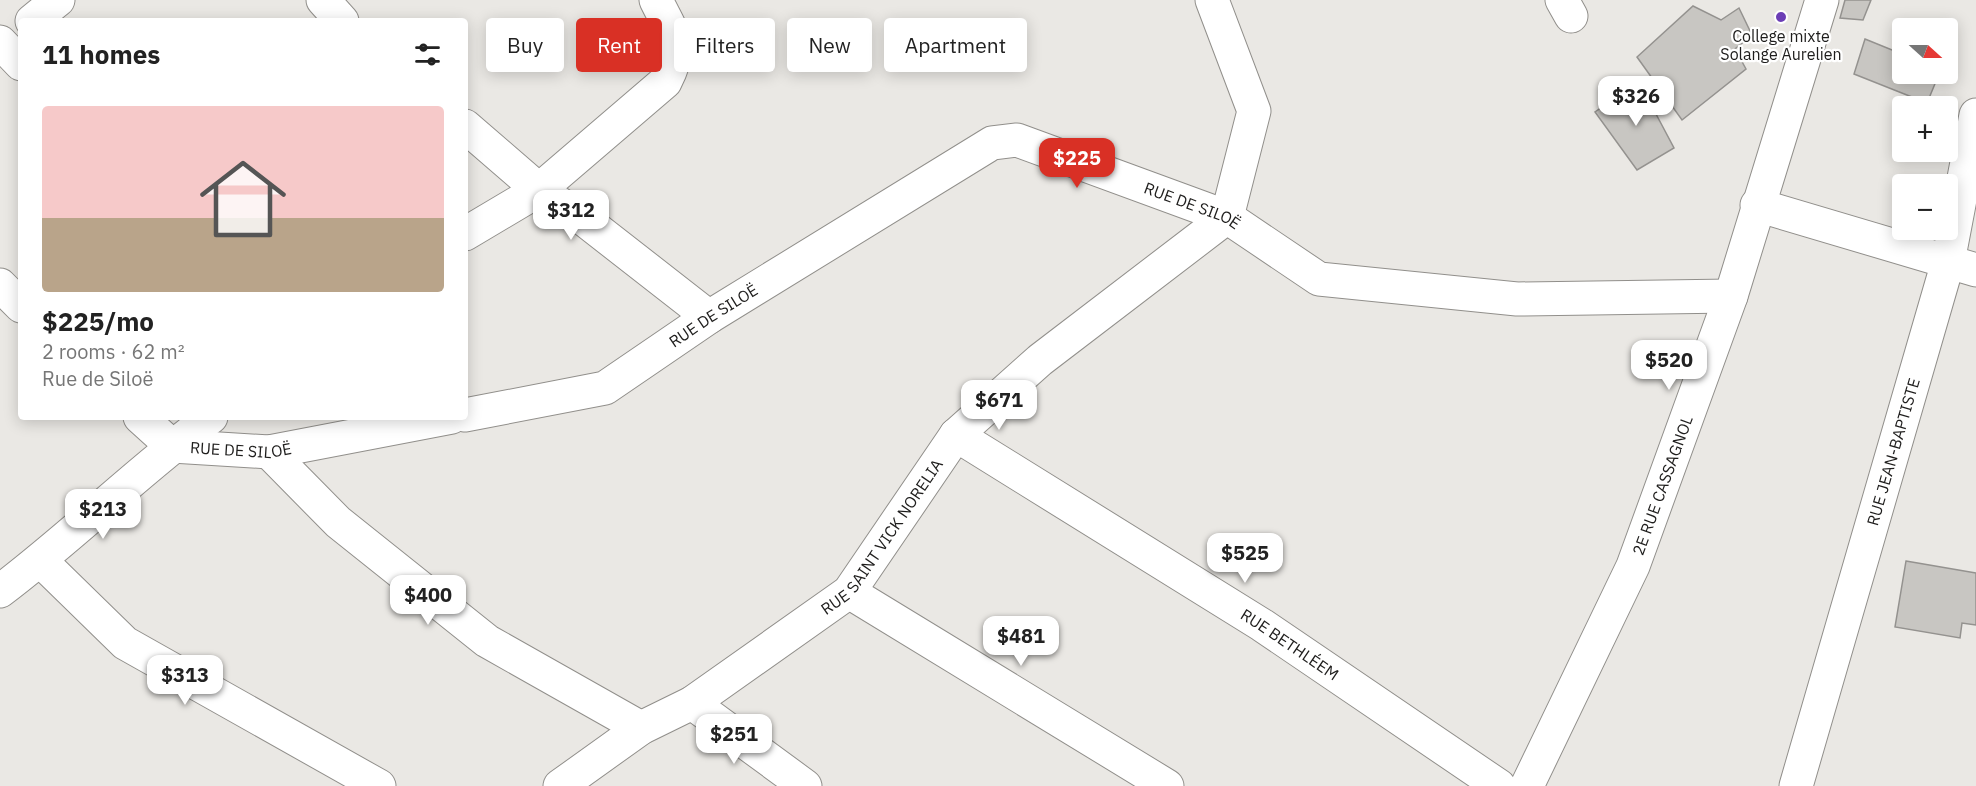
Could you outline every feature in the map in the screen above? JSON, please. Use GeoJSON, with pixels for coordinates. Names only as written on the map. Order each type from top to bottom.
{"type":"FeatureCollection","features":[{"type":"Feature","properties":{"kind":"street"},"geometry":{"type":"LineString","coordinates":[[36,18],[58,0]]}},
{"type":"Feature","properties":{"kind":"street"},"geometry":{"type":"LineString","coordinates":[[324,0],[339,18]]}},
{"type":"Feature","properties":{"kind":"street"},"geometry":{"type":"LineString","coordinates":[[468,232],[539,190],[665,82],[676,62],[677,44],[656,0]]}},
{"type":"Feature","properties":{"kind":"street","name":"2E RUE CASSAGNOL"},"geometry":{"type":"LineString","coordinates":[[1527,786],[1633,566],[1731,296],[1757,205],[1822,0]]}},
{"type":"Feature","properties":{"kind":"street"},"geometry":{"type":"LineString","coordinates":[[1215,1],[1254,111],[1227,217]]}},
{"type":"Feature","properties":{"kind":"street","name":"RUE JEAN-BAPTISTE"},"geometry":{"type":"LineString","coordinates":[[1796,786],[1962,266],[1976,115]]}},
{"type":"Feature","properties":{"kind":"street"},"geometry":{"type":"LineString","coordinates":[[468,129],[539,190],[586,221],[709,317]]}},
{"type":"Feature","properties":{"kind":"street","name":"RUE DE SILOË"},"geometry":{"type":"LineString","coordinates":[[468,413],[605,388],[709,317],[992,143],[1017,140],[1227,217],[1319,279],[1517,299],[1731,296]]}},
{"type":"Feature","properties":{"kind":"street"},"geometry":{"type":"LineString","coordinates":[[1757,205],[1962,266]]}},
{"type":"Feature","properties":{"kind":"street","name":"RUE SAINT VICK NORELIA"},"geometry":{"type":"LineString","coordinates":[[560,786],[641,728],[692,703],[849,592],[956,435],[1040,360],[1227,217]]}},
{"type":"Feature","properties":{"kind":"street"},"geometry":{"type":"LineString","coordinates":[[0,285],[18,303]]}},
{"type":"Feature","properties":{"kind":"street"},"geometry":{"type":"LineString","coordinates":[[143,420],[172,446]]}},
{"type":"Feature","properties":{"kind":"street"},"geometry":{"type":"LineString","coordinates":[[0,591],[40,560],[172,446],[207,420]]}},
{"type":"Feature","properties":{"kind":"street","name":"RUE DE SILOË"},"geometry":{"type":"LineString","coordinates":[[172,446],[269,452],[314,429],[418,420]]}},
{"type":"Feature","properties":{"kind":"street","name":"RUE BETHLÉEM"},"geometry":{"type":"LineString","coordinates":[[956,435],[1262,625],[1498,786]]}},
{"type":"Feature","properties":{"kind":"street"},"geometry":{"type":"LineString","coordinates":[[269,452],[338,522],[487,641],[641,728]]}},
{"type":"Feature","properties":{"kind":"street"},"geometry":{"type":"LineString","coordinates":[[40,560],[125,643],[379,786]]}},
{"type":"Feature","properties":{"kind":"street"},"geometry":{"type":"LineString","coordinates":[[849,592],[1167,786]]}},
{"type":"Feature","properties":{"kind":"street"},"geometry":{"type":"LineString","coordinates":[[692,703],[805,786]]}},
{"type":"Feature","properties":{"kind":"building"},"geometry":{"type":"Polygon","coordinates":[[[1845,0],[1871,0],[1863,20],[1840,18],[1845,0]]]}},
{"type":"Feature","properties":{"kind":"building"},"geometry":{"type":"Polygon","coordinates":[[[1693,6],[1721,20],[1739,8],[1752,35],[1735,49],[1746,69],[1682,120],[1637,57],[1693,6]]]}},
{"type":"Feature","properties":{"kind":"building"},"geometry":{"type":"Polygon","coordinates":[[[1865,39],[1892,50],[1892,84],[1935,84],[1930,96],[1909,96],[1854,74],[1865,39]]]}},
{"type":"Feature","properties":{"kind":"building"},"geometry":{"type":"Polygon","coordinates":[[[1639,82],[1674,148],[1637,170],[1595,112],[1639,82]]]}},
{"type":"Feature","properties":{"kind":"building"},"geometry":{"type":"Polygon","coordinates":[[[1906,561],[1976,573],[1976,625],[1962,623],[1960,638],[1895,627],[1906,561]]]}},
{"type":"Feature","properties":{"kind":"place","name":"College mixte Solange Aurelien"},"geometry":{"type":"Point","coordinates":[1781,17]}}]}
